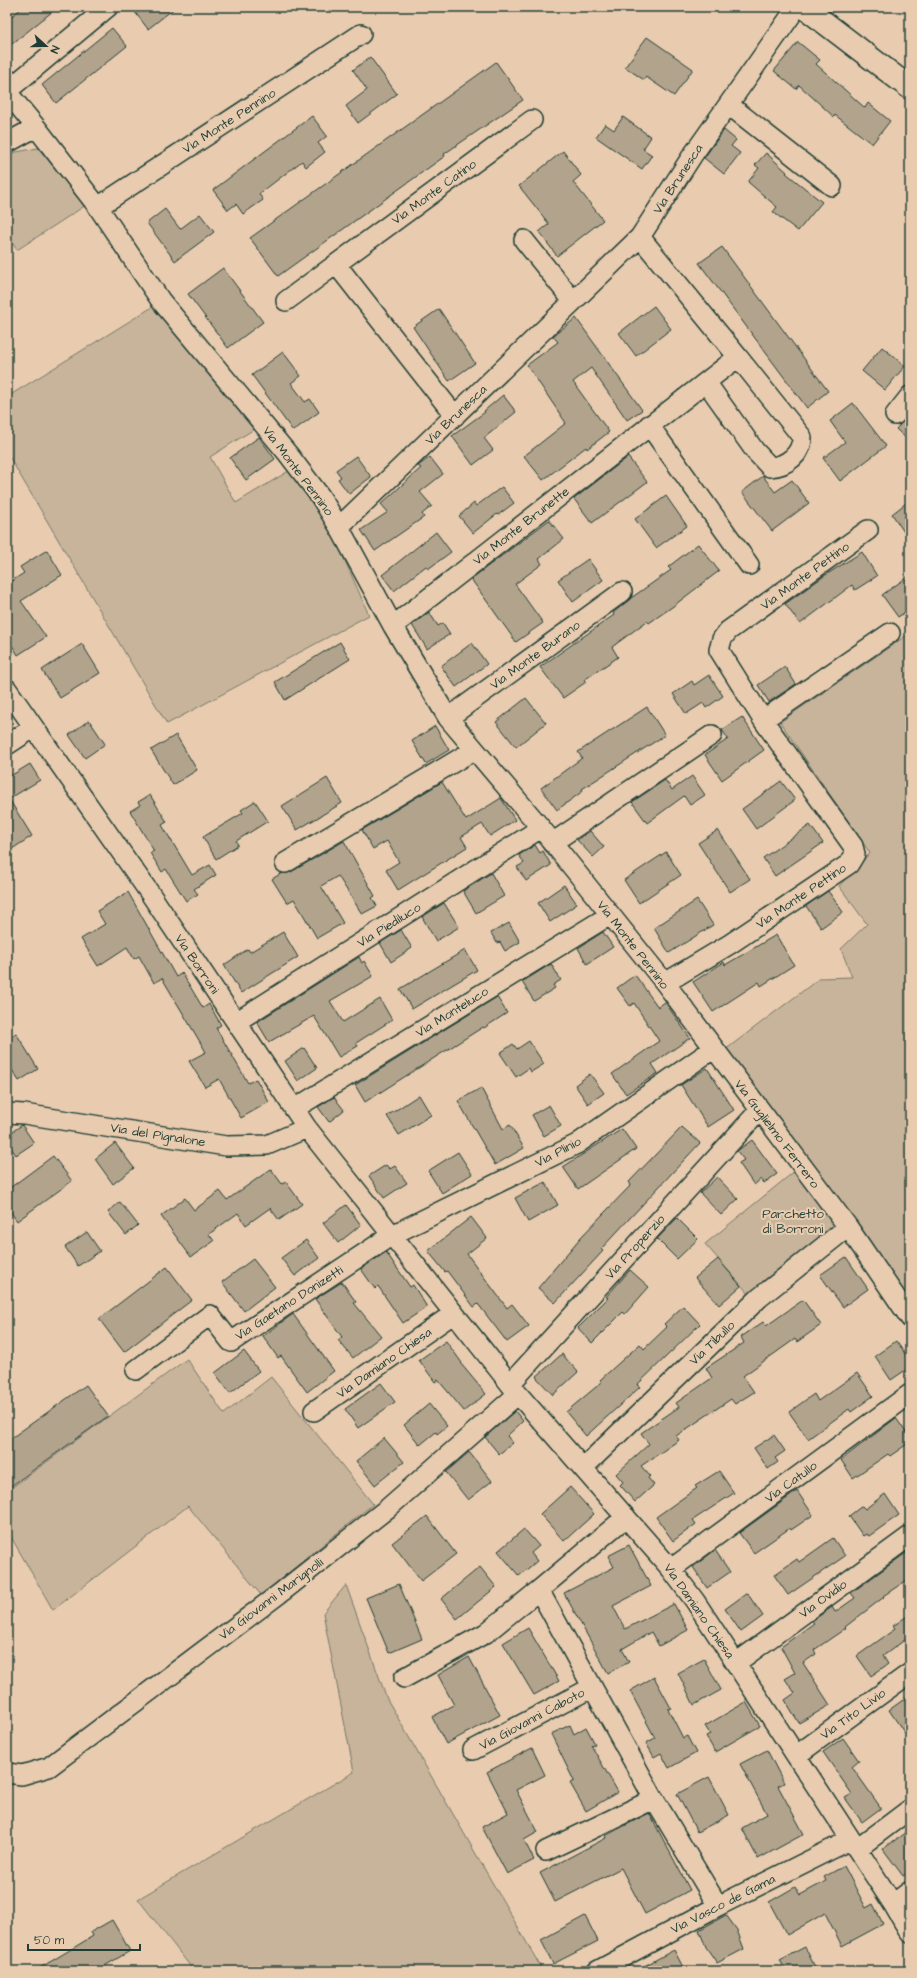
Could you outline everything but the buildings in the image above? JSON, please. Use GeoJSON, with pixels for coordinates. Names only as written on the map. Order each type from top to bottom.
{"type":"FeatureCollection","features":[{"type":"Feature","properties":{"kind":"main road"},"geometry":{"type":"LineString","coordinates":[[804,7],[910,88]]}},
{"type":"Feature","properties":{"kind":"street"},"geometry":{"type":"LineString","coordinates":[[7,91],[108,7]]}},
{"type":"Feature","properties":{"kind":"street","name":"Via Brunesca"},"geometry":{"type":"LineString","coordinates":[[339,527],[640,237],[692,156],[797,7]]}},
{"type":"Feature","properties":{"kind":"street","name":"Via Monte Pennino"},"geometry":{"type":"LineString","coordinates":[[98,207],[361,34]]}},
{"type":"Feature","properties":{"kind":"street","name":"Via Monte Pennino"},"geometry":{"type":"LineString","coordinates":[[7,91],[98,207],[162,301],[288,454],[320,496],[339,527],[393,626],[448,718],[546,835],[664,983],[713,1049]]}},
{"type":"Feature","properties":{"kind":"street"},"geometry":{"type":"LineString","coordinates":[[729,105],[832,186]]}},
{"type":"Feature","properties":{"kind":"street","name":"Via Monte Catino"},"geometry":{"type":"LineString","coordinates":[[286,300],[532,120]]}},
{"type":"Feature","properties":{"kind":"street"},"geometry":{"type":"LineString","coordinates":[[7,143],[36,127]]}},
{"type":"Feature","properties":{"kind":"street"},"geometry":{"type":"LineString","coordinates":[[640,237],[802,437],[802,446],[794,457],[780,466],[770,467],[755,451],[706,382]]}},
{"type":"Feature","properties":{"kind":"street"},"geometry":{"type":"LineString","coordinates":[[524,240],[573,301]]}},
{"type":"Feature","properties":{"kind":"street"},"geometry":{"type":"LineString","coordinates":[[336,264],[455,416]]}},
{"type":"Feature","properties":{"kind":"street","name":"Via Monte Brunette"},"geometry":{"type":"LineString","coordinates":[[393,626],[738,357]]}},
{"type":"Feature","properties":{"kind":"street"},"geometry":{"type":"LineString","coordinates":[[895,415],[910,396]]}},
{"type":"Feature","properties":{"kind":"street"},"geometry":{"type":"LineString","coordinates":[[649,425],[749,565]]}},
{"type":"Feature","properties":{"kind":"street","name":"Via Monte Pettino"},"geometry":{"type":"LineString","coordinates":[[664,983],[730,944],[849,864],[855,854],[853,846],[763,720],[719,650],[722,639],[728,631],[868,530]]}},
{"type":"Feature","properties":{"kind":"street","name":"Via Monte Burano"},"geometry":{"type":"LineString","coordinates":[[448,718],[622,592]]}},
{"type":"Feature","properties":{"kind":"street"},"geometry":{"type":"LineString","coordinates":[[763,720],[890,633]]}},
{"type":"Feature","properties":{"kind":"street","name":"Via Borroni"},"geometry":{"type":"LineString","coordinates":[[7,689],[149,892],[307,1128],[392,1235]]}},
{"type":"Feature","properties":{"kind":"street"},"geometry":{"type":"LineString","coordinates":[[7,745],[33,728]]}},
{"type":"Feature","properties":{"kind":"street"},"geometry":{"type":"LineString","coordinates":[[546,835],[712,735]]}},
{"type":"Feature","properties":{"kind":"street"},"geometry":{"type":"LineString","coordinates":[[285,863],[474,750]]}},
{"type":"Feature","properties":{"kind":"street","name":"Via Piediluco"},"geometry":{"type":"LineString","coordinates":[[236,1022],[546,835]]}},
{"type":"Feature","properties":{"kind":"street","name":"Via Monteluco"},"geometry":{"type":"LineString","coordinates":[[294,1109],[610,915]]}},
{"type":"Feature","properties":{"kind":"street","name":"Via Guglielmo Ferrero"},"geometry":{"type":"LineString","coordinates":[[713,1049],[848,1226],[910,1318]]}},
{"type":"Feature","properties":{"kind":"street","name":"Via Plinio"},"geometry":{"type":"LineString","coordinates":[[392,1235],[577,1144],[713,1049]]}},
{"type":"Feature","properties":{"kind":"street","name":"Via Properzio"},"geometry":{"type":"LineString","coordinates":[[514,1389],[759,1111]]}},
{"type":"Feature","properties":{"kind":"street","name":"Via del Pignalone"},"geometry":{"type":"LineString","coordinates":[[7,1113],[24,1114],[226,1146],[267,1145],[307,1128]]}},
{"type":"Feature","properties":{"kind":"street","name":"Via Tibullo"},"geometry":{"type":"LineString","coordinates":[[584,1467],[759,1298],[848,1226]]}},
{"type":"Feature","properties":{"kind":"street","name":"Via Damiano Chiesa"},"geometry":{"type":"LineString","coordinates":[[392,1235],[453,1314],[514,1389],[584,1467],[671,1569],[695,1601],[797,1755],[910,1933]]}},
{"type":"Feature","properties":{"kind":"street","name":"Via Gaetano Donizetti"},"geometry":{"type":"LineString","coordinates":[[136,1370],[210,1316],[231,1342],[392,1235]]}},
{"type":"Feature","properties":{"kind":"street","name":"Via Damiano Chiesa"},"geometry":{"type":"LineString","coordinates":[[314,1411],[453,1314]]}},
{"type":"Feature","properties":{"kind":"street","name":"Via Giovanni Marignolli"},"geometry":{"type":"LineString","coordinates":[[7,1773],[22,1775],[49,1766],[277,1596],[382,1513],[514,1389]]}},
{"type":"Feature","properties":{"kind":"street","name":"Via Catullo"},"geometry":{"type":"LineString","coordinates":[[671,1569],[910,1394]]}},
{"type":"Feature","properties":{"kind":"street"},"geometry":{"type":"LineString","coordinates":[[404,1678],[486,1633],[626,1518]]}},
{"type":"Feature","properties":{"kind":"street","name":"Via Ovidio"},"geometry":{"type":"LineString","coordinates":[[736,1663],[910,1536]]}},
{"type":"Feature","properties":{"kind":"street","name":"Via Giovanni Caboto"},"geometry":{"type":"LineString","coordinates":[[539,1590],[591,1688],[654,1800],[718,1906]]}},
{"type":"Feature","properties":{"kind":"street","name":"Via Tito Livio"},"geometry":{"type":"LineString","coordinates":[[797,1755],[910,1673]]}},
{"type":"Feature","properties":{"kind":"street","name":"Via Giovanni Caboto"},"geometry":{"type":"LineString","coordinates":[[473,1750],[591,1688]]}},
{"type":"Feature","properties":{"kind":"street"},"geometry":{"type":"LineString","coordinates":[[546,1851],[654,1800]]}},
{"type":"Feature","properties":{"kind":"street","name":"Via Vasco de Gama"},"geometry":{"type":"LineString","coordinates":[[597,1971],[718,1906],[853,1844],[910,1809]]}},
{"type":"Feature","properties":{"kind":"street"},"geometry":{"type":"LineString","coordinates":[[893,1904],[910,1891]]}},
{"type":"Feature","properties":{"kind":"green space"},"geometry":{"type":"Polygon","coordinates":[[[38,148],[86,205],[17,250],[7,235],[7,156],[16,152],[38,148]]]}},
{"type":"Feature","properties":{"kind":"green space"},"geometry":{"type":"Polygon","coordinates":[[[154,306],[259,426],[210,457],[236,503],[292,469],[334,536],[369,615],[167,724],[7,453],[7,397],[154,306]]]}},
{"type":"Feature","properties":{"kind":"green space"},"geometry":{"type":"Polygon","coordinates":[[[910,633],[910,1305],[725,1050],[820,978],[852,977],[841,949],[867,924],[839,886],[870,853],[780,722],[910,633]]]}},
{"type":"Feature","properties":{"kind":"green space","name":"Parchetto di Borroni"},"geometry":{"type":"Polygon","coordinates":[[[801,1166],[847,1226],[755,1301],[705,1244],[801,1166]]]}},
{"type":"Feature","properties":{"kind":"green space"},"geometry":{"type":"Polygon","coordinates":[[[187,1359],[224,1414],[271,1377],[373,1504],[261,1595],[188,1506],[53,1610],[7,1530],[7,1491],[187,1359]]]}},
{"type":"Feature","properties":{"kind":"green space"},"geometry":{"type":"Polygon","coordinates":[[[346,1585],[387,1699],[543,1971],[194,1971],[138,1899],[354,1772],[323,1613],[346,1585]]]}}]}
